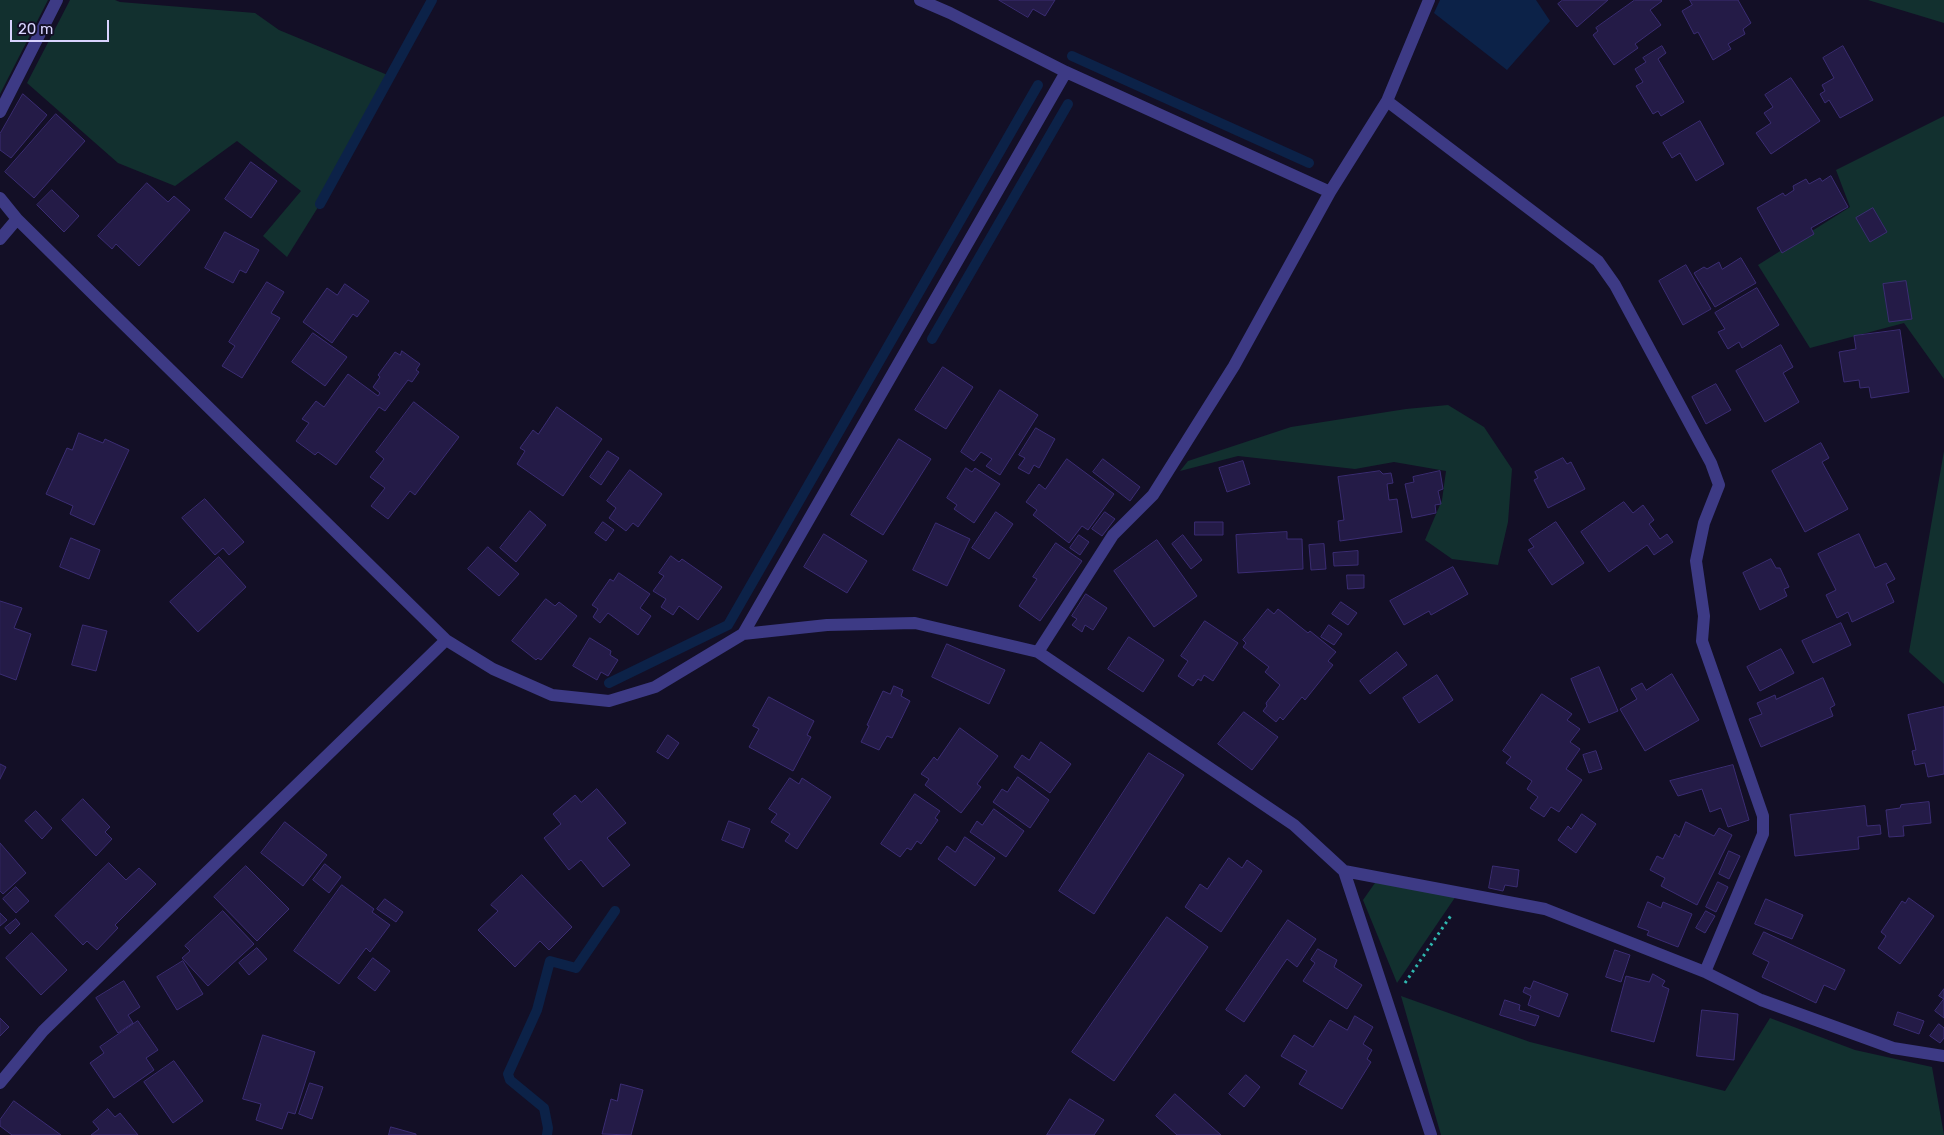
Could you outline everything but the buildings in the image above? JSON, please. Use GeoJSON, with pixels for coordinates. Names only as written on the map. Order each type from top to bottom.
{"type":"FeatureCollection","features":[{"type":"Feature","properties":{"kind":"street"},"geometry":{"type":"LineString","coordinates":[[0,112],[57,0]]}},
{"type":"Feature","properties":{"kind":"street"},"geometry":{"type":"LineString","coordinates":[[920,0],[950,13],[1066,72],[1330,192]]}},
{"type":"Feature","properties":{"kind":"street"},"geometry":{"type":"LineString","coordinates":[[1038,652],[1113,535],[1153,495],[1234,366],[1330,192],[1388,101],[1429,0]]}},
{"type":"Feature","properties":{"kind":"street"},"geometry":{"type":"LineString","coordinates":[[743,634],[1066,72]]}},
{"type":"Feature","properties":{"kind":"street"},"geometry":{"type":"LineString","coordinates":[[1388,101],[1598,261],[1615,285],[1711,463],[1719,485],[1704,523],[1696,561],[1704,616],[1702,641],[1763,816],[1763,834],[1705,972]]}},
{"type":"Feature","properties":{"kind":"street"},"geometry":{"type":"LineString","coordinates":[[0,198],[17,219],[446,640],[493,669],[552,695],[609,702],[655,687],[743,634],[827,625],[915,623],[1038,652],[1294,825],[1344,871],[1431,1135]]}},
{"type":"Feature","properties":{"kind":"street"},"geometry":{"type":"LineString","coordinates":[[0,239],[17,219]]}},
{"type":"Feature","properties":{"kind":"street"},"geometry":{"type":"LineString","coordinates":[[0,1083],[43,1031],[446,640]]}},
{"type":"Feature","properties":{"kind":"street"},"geometry":{"type":"LineString","coordinates":[[1344,871],[1545,909],[1705,972],[1760,1000],[1893,1048],[1944,1056]]}},
{"type":"Feature","properties":{"kind":"path"},"geometry":{"type":"LineString","coordinates":[[1389,1006],[1465,894]]}},
{"type":"Feature","properties":{"kind":"green space"},"geometry":{"type":"Polygon","coordinates":[[[0,0],[48,0],[0,94],[0,0]]]}},
{"type":"Feature","properties":{"kind":"green space"},"geometry":{"type":"Polygon","coordinates":[[[70,0],[115,0],[120,2],[255,13],[279,30],[390,76],[320,204],[287,257],[263,236],[301,191],[237,141],[175,186],[118,163],[27,83],[70,0]]]}},
{"type":"Feature","properties":{"kind":"green space"},"geometry":{"type":"Polygon","coordinates":[[[1868,0],[1944,0],[1944,23],[1868,0]]]}},
{"type":"Feature","properties":{"kind":"green space"},"geometry":{"type":"Polygon","coordinates":[[[1944,116],[1944,379],[1904,323],[1810,348],[1758,265],[1850,207],[1836,170],[1944,116]]]}},
{"type":"Feature","properties":{"kind":"green space"},"geometry":{"type":"Polygon","coordinates":[[[1448,405],[1484,427],[1512,469],[1508,522],[1498,565],[1452,559],[1425,540],[1442,500],[1446,471],[1394,462],[1355,469],[1238,456],[1180,471],[1188,461],[1291,427],[1406,409],[1448,405]]]}},
{"type":"Feature","properties":{"kind":"green space"},"geometry":{"type":"Polygon","coordinates":[[[1944,451],[1944,684],[1909,652],[1944,451]]]}},
{"type":"Feature","properties":{"kind":"green space"},"geometry":{"type":"Polygon","coordinates":[[[1377,880],[1456,896],[1397,983],[1363,900],[1377,880]]]}},
{"type":"Feature","properties":{"kind":"green space"},"geometry":{"type":"Polygon","coordinates":[[[1401,996],[1530,1042],[1725,1091],[1770,1018],[1855,1050],[1932,1067],[1944,1135],[1441,1135],[1401,996]]]}},
{"type":"Feature","properties":{"kind":"water"},"geometry":{"type":"Polygon","coordinates":[[[1440,0],[1536,0],[1550,21],[1507,70],[1434,13],[1440,0]]]}},
{"type":"Feature","properties":{"kind":"waterway"},"geometry":{"type":"LineString","coordinates":[[320,204],[432,0]]}},
{"type":"Feature","properties":{"kind":"waterway"},"geometry":{"type":"LineString","coordinates":[[1072,56],[1309,163]]}},
{"type":"Feature","properties":{"kind":"waterway"},"geometry":{"type":"LineString","coordinates":[[609,683],[728,625],[1038,85]]}},
{"type":"Feature","properties":{"kind":"waterway"},"geometry":{"type":"LineString","coordinates":[[932,339],[1068,104]]}},
{"type":"Feature","properties":{"kind":"waterway"},"geometry":{"type":"LineString","coordinates":[[547,1135],[548,1128],[544,1108],[510,1080],[508,1074],[537,1010],[550,961],[576,968],[615,911]]}}]}
